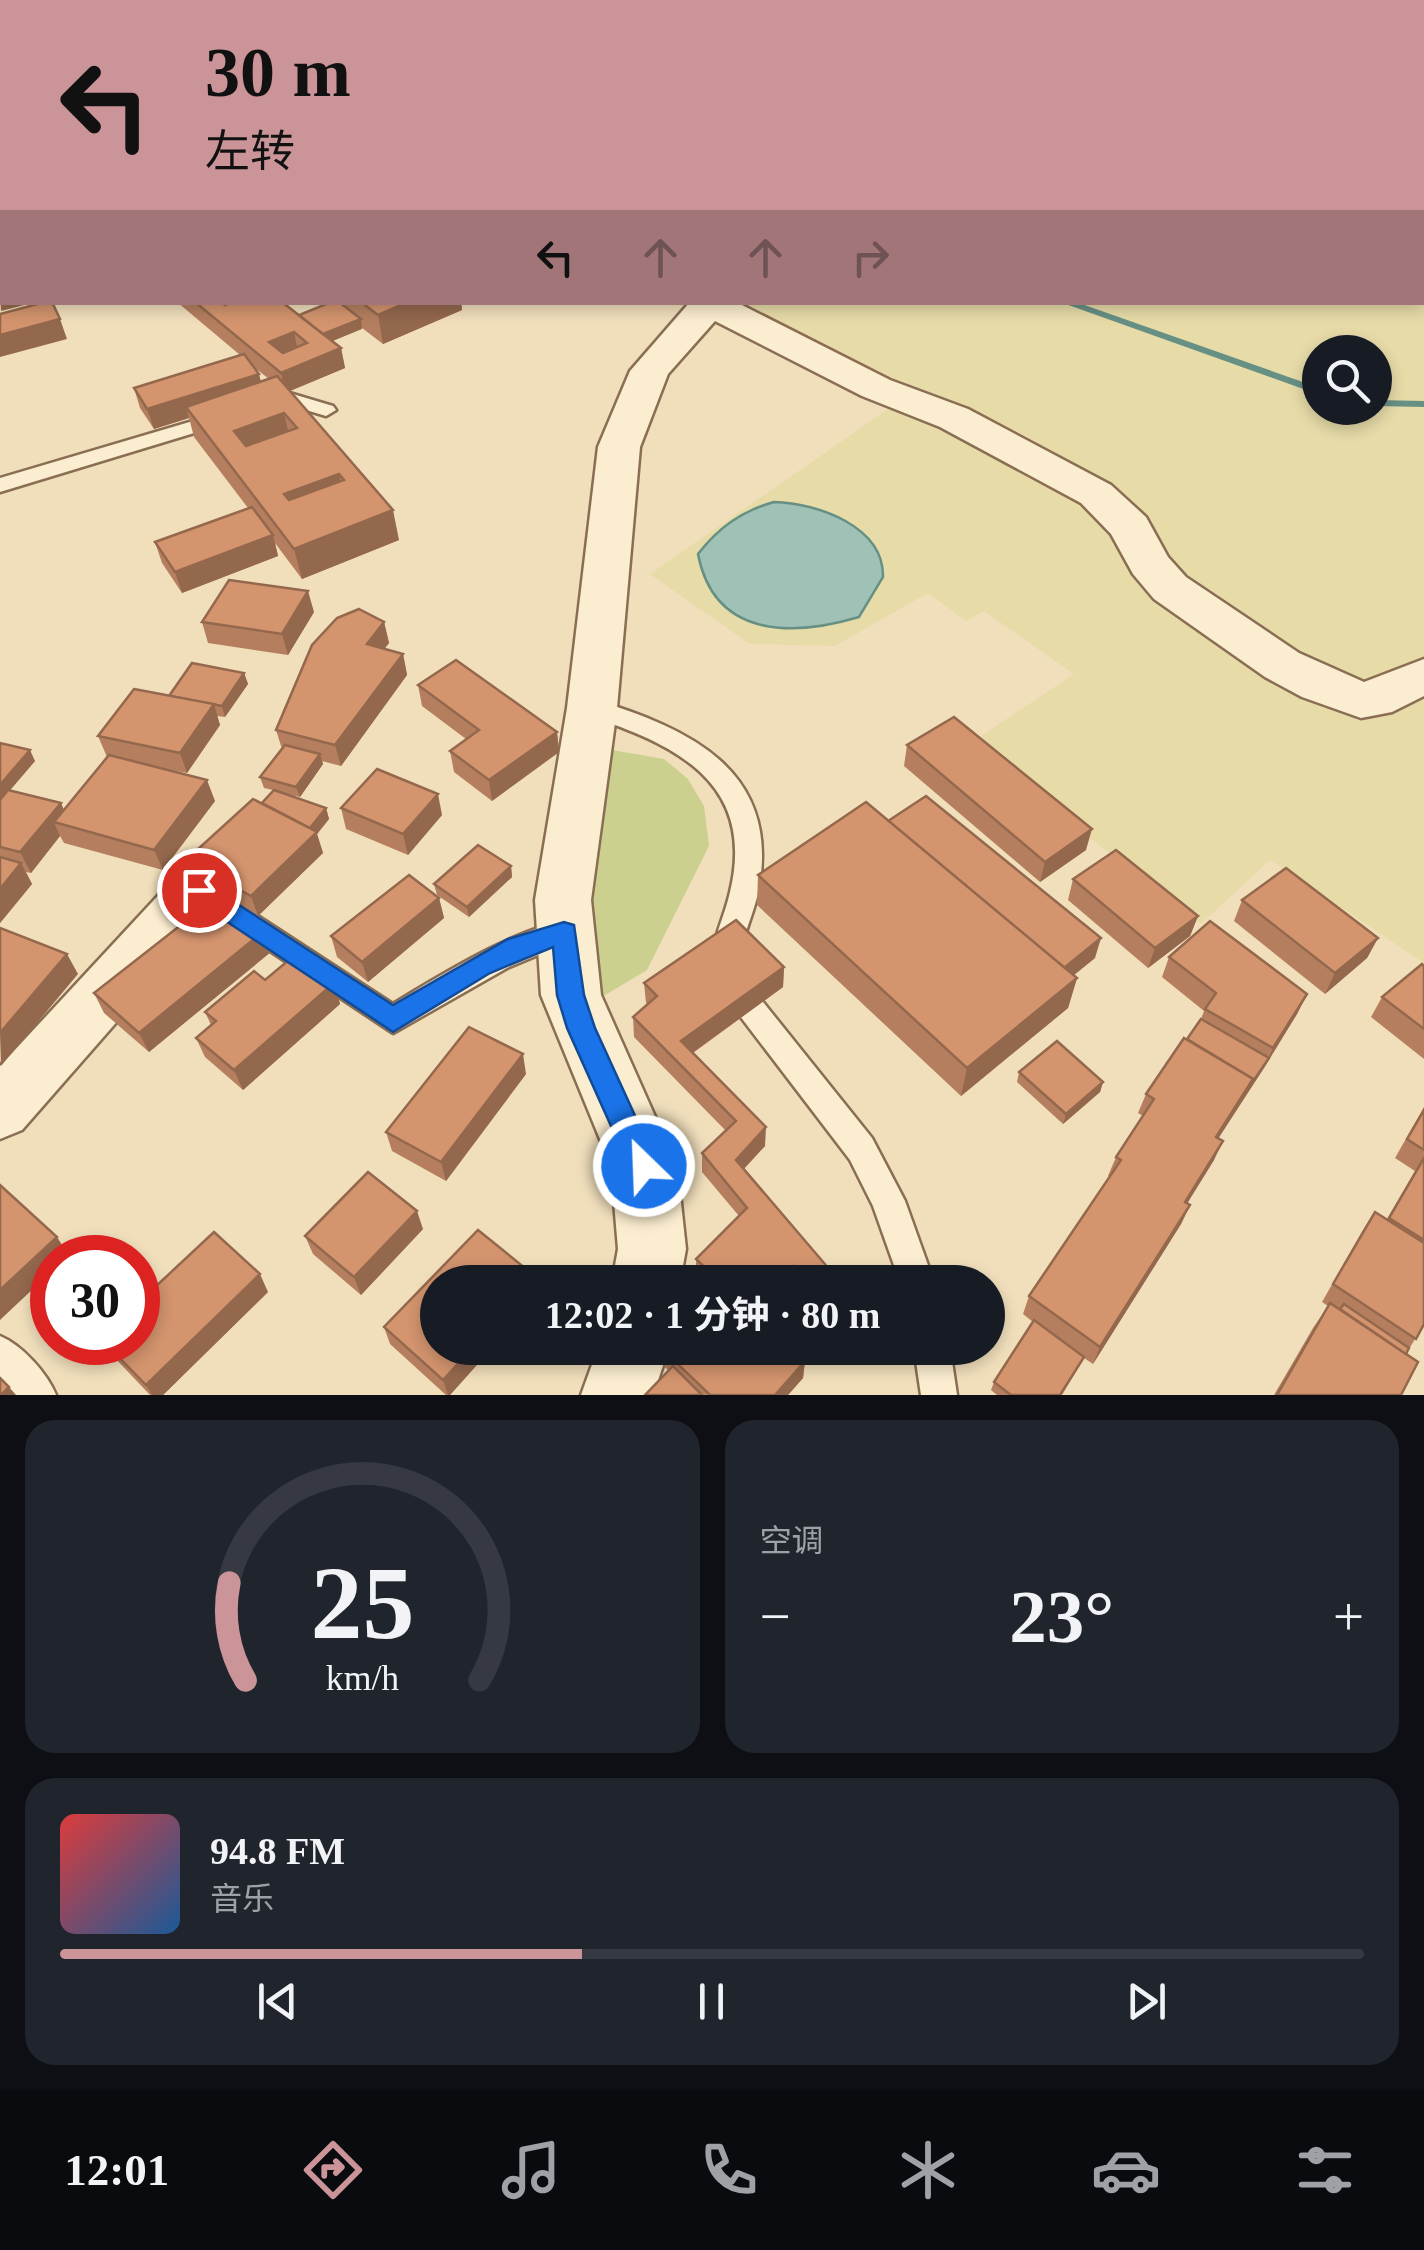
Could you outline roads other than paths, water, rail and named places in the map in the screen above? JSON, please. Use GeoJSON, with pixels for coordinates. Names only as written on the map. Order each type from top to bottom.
{"type":"FeatureCollection","features":[{"type":"Feature","properties":{"kind":"street"},"geometry":{"type":"LineString","coordinates":[[649,1265],[650,1206],[644,1166],[581,1028],[571,995],[563,900],[592,708],[619,447],[650,371],[708,305]]}},
{"type":"Feature","properties":{"kind":"street"},"geometry":{"type":"LineString","coordinates":[[714,305],[876,388],[954,418],[1096,494],[1130,526],[1149,564],[1170,588],[1282,665],[1320,686],[1361,700],[1374,699],[1424,676]]}},
{"type":"Feature","properties":{"kind":"street"},"geometry":{"type":"LineString","coordinates":[[0,1110],[199,890]]}},
{"type":"Feature","properties":{"kind":"street"},"geometry":{"type":"LineString","coordinates":[[617,1395],[628,1365]]}},
{"type":"Feature","properties":{"kind":"lane"},"geometry":{"type":"LineString","coordinates":[[0,485],[286,398],[326,410]]}},
{"type":"Feature","properties":{"kind":"lane"},"geometry":{"type":"LineString","coordinates":[[592,708],[617,715],[686,747],[712,764],[738,793],[749,820],[752,847],[746,891],[725,950],[729,982],[860,1149],[888,1201],[911,1265]]}},
{"type":"Feature","properties":{"kind":"lane"},"geometry":{"type":"LineString","coordinates":[[199,890],[393,1020],[480,966],[517,947],[564,932]]}},
{"type":"Feature","properties":{"kind":"lane"},"geometry":{"type":"LineString","coordinates":[[0,1354],[38,1395]]}},
{"type":"Feature","properties":{"kind":"lane"},"geometry":{"type":"LineString","coordinates":[[935,1365],[939,1395]]}},
{"type":"Feature","properties":{"kind":"water"},"geometry":{"type":"Polygon","coordinates":[[[774,502],[828,513],[860,531],[872,544],[883,577],[859,617],[783,628],[738,616],[720,602],[707,582],[698,554],[732,521],[774,502]]]}},
{"type":"Feature","properties":{"kind":"waterway"},"geometry":{"type":"LineString","coordinates":[[1074,305],[1302,386]]}},
{"type":"Feature","properties":{"kind":"waterway"},"geometry":{"type":"LineString","coordinates":[[1392,403],[1424,404]]}}]}
